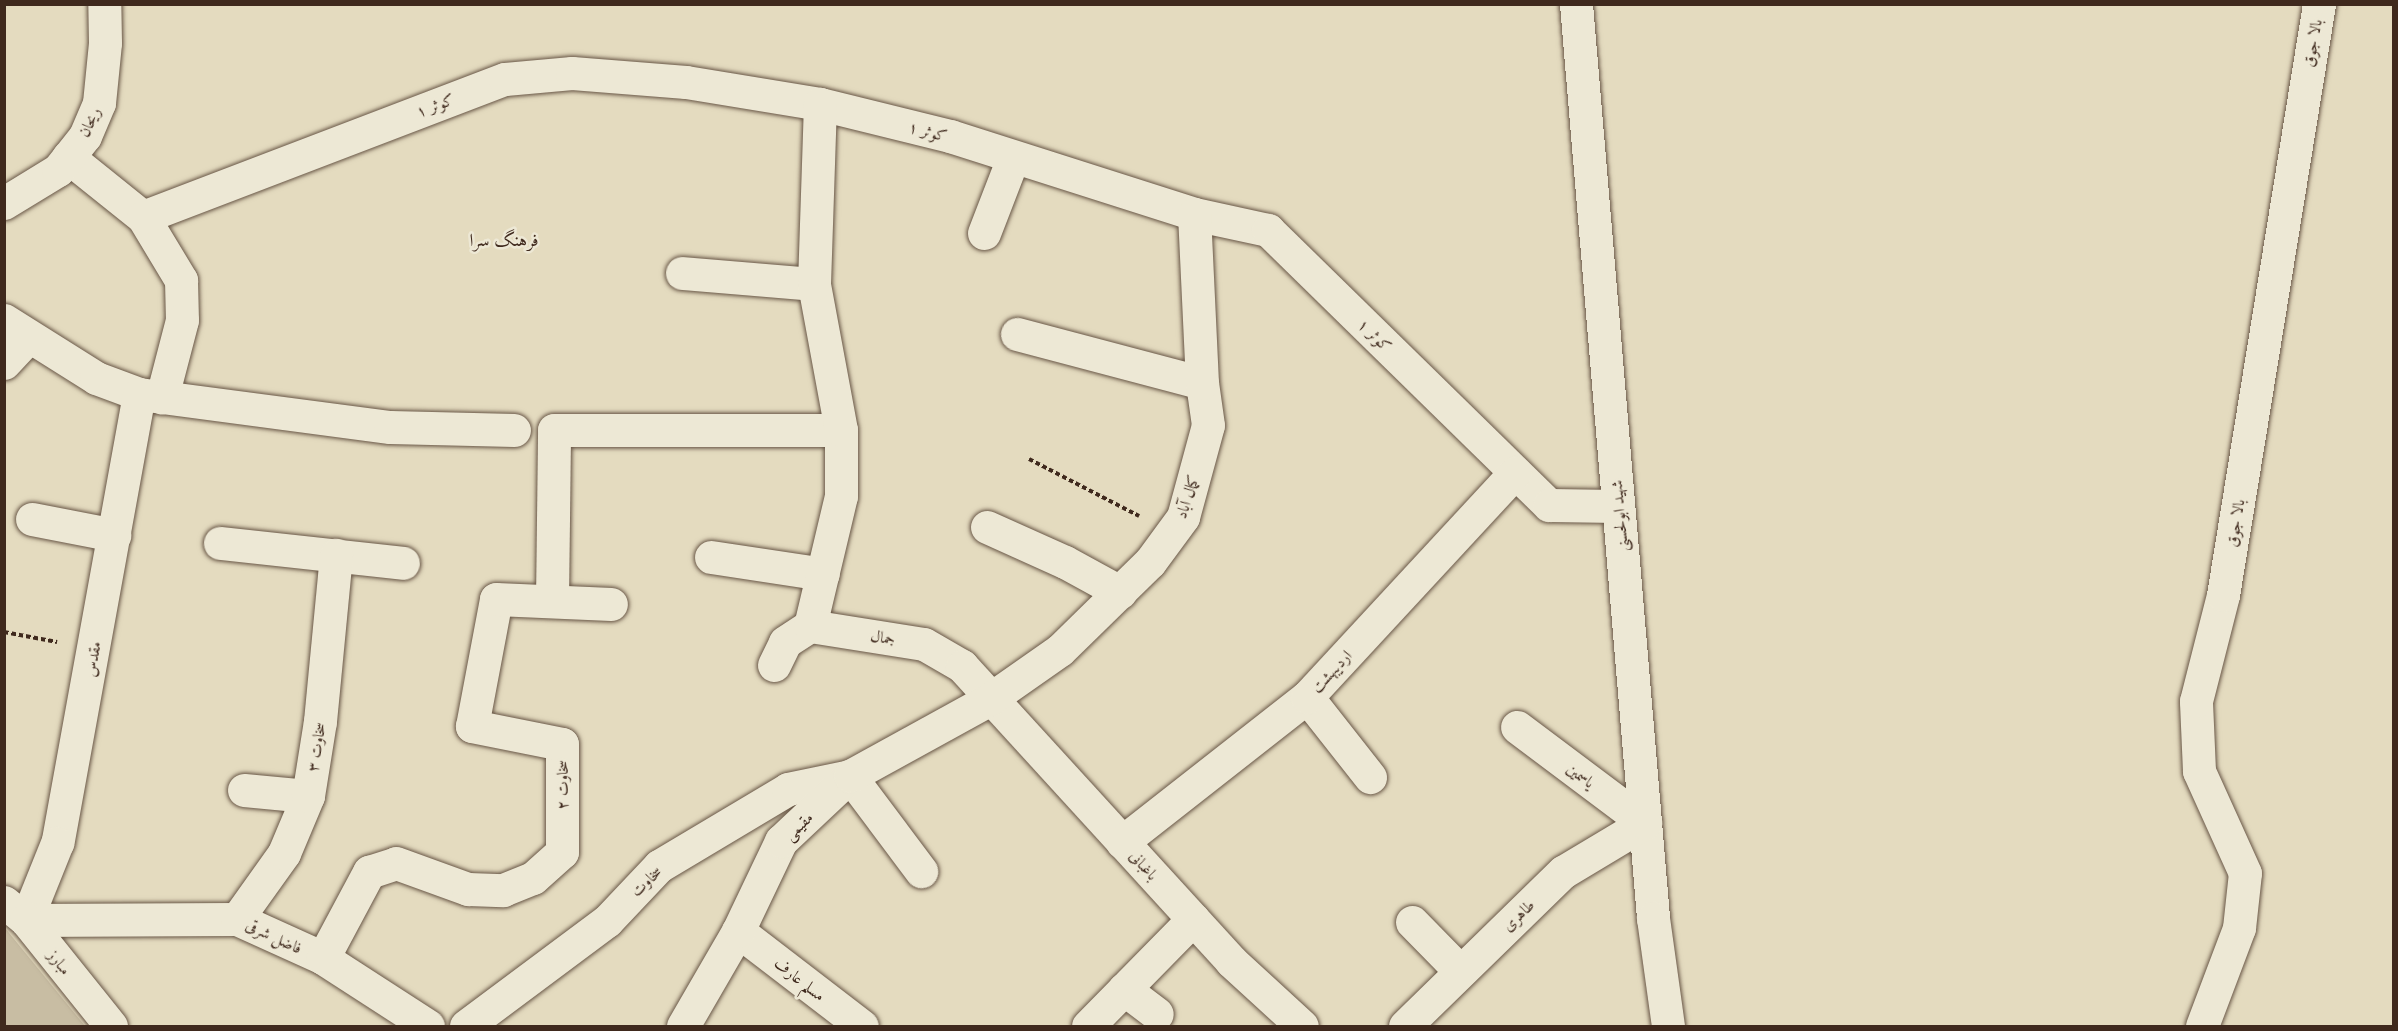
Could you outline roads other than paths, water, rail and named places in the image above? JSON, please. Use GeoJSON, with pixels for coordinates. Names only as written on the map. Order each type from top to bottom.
{"type":"FeatureCollection","features":[{"type":"Feature","properties":{"kind":"street","name":"شهید ابولحسنی"},"geometry":{"type":"LineString","coordinates":[[1576,4],[1645,823],[1668,1026]]}},
{"type":"Feature","properties":{"kind":"street","name":"بالا جوق"},"geometry":{"type":"LineString","coordinates":[[2202,1026],[2240,928],[2245,873],[2199,771],[2196,701],[2223,595],[2319,4]]}},
{"type":"Feature","properties":{"kind":"street","name":"ریحان"},"geometry":{"type":"LineString","coordinates":[[11,191],[57,170],[85,136],[99,103],[105,43],[103,5]]}},
{"type":"Feature","properties":{"kind":"street","name":"کوثر ۱"},"geometry":{"type":"LineString","coordinates":[[143,217],[505,79],[572,72],[686,82],[820,104],[950,136],[1194,214],[1268,230],[1549,505],[1618,506]]}},
{"type":"Feature","properties":{"kind":"street"},"geometry":{"type":"LineString","coordinates":[[774,665],[785,642],[810,626],[840,496],[841,430],[814,284],[820,104]]}},
{"type":"Feature","properties":{"kind":"street"},"geometry":{"type":"LineString","coordinates":[[68,157],[143,217]]}},
{"type":"Feature","properties":{"kind":"street"},"geometry":{"type":"LineString","coordinates":[[984,232],[1013,158]]}},
{"type":"Feature","properties":{"kind":"street","name":"کمال آباد"},"geometry":{"type":"LineString","coordinates":[[990,699],[1060,650],[1150,562],[1183,517],[1208,425],[1202,383],[1194,214]]}},
{"type":"Feature","properties":{"kind":"street","name":"مقدس"},"geometry":{"type":"LineString","coordinates":[[15,911],[57,843],[114,536],[150,396],[182,320],[181,280],[143,217]]}},
{"type":"Feature","properties":{"kind":"street"},"geometry":{"type":"LineString","coordinates":[[682,273],[814,284]]}},
{"type":"Feature","properties":{"kind":"street"},"geometry":{"type":"LineString","coordinates":[[4,363],[16,328],[96,378],[150,396],[390,427],[514,430]]}},
{"type":"Feature","properties":{"kind":"street"},"geometry":{"type":"LineString","coordinates":[[1017,334],[1202,383]]}},
{"type":"Feature","properties":{"kind":"street"},"geometry":{"type":"LineString","coordinates":[[552,601],[554,430],[841,430]]}},
{"type":"Feature","properties":{"kind":"street","name":"اردیبهشت"},"geometry":{"type":"LineString","coordinates":[[1122,842],[1307,697],[1515,472]]}},
{"type":"Feature","properties":{"kind":"street"},"geometry":{"type":"LineString","coordinates":[[33,519],[114,536]]}},
{"type":"Feature","properties":{"kind":"street"},"geometry":{"type":"LineString","coordinates":[[987,527],[1065,561],[1120,592]]}},
{"type":"Feature","properties":{"kind":"street"},"geometry":{"type":"LineString","coordinates":[[220,543],[403,563]]}},
{"type":"Feature","properties":{"kind":"street","name":"سخاوت ۳"},"geometry":{"type":"LineString","coordinates":[[237,918],[284,853],[308,796],[320,721],[336,555]]}},
{"type":"Feature","properties":{"kind":"street"},"geometry":{"type":"LineString","coordinates":[[711,557],[823,573]]}},
{"type":"Feature","properties":{"kind":"street","name":"سخاوت ۲"},"geometry":{"type":"LineString","coordinates":[[323,958],[369,872],[396,863],[468,890],[502,890],[533,878],[562,852],[562,744],[472,726],[496,599],[611,604]]}},
{"type":"Feature","properties":{"kind":"street","name":"جمال"},"geometry":{"type":"LineString","coordinates":[[810,626],[924,644],[962,666],[990,699]]}},
{"type":"Feature","properties":{"kind":"street"},"geometry":{"type":"LineString","coordinates":[[1307,697],[1370,777]]}},
{"type":"Feature","properties":{"kind":"street","name":"مقیمی"},"geometry":{"type":"LineString","coordinates":[[683,1026],[738,931],[781,841],[850,776],[990,699]]}},
{"type":"Feature","properties":{"kind":"street","name":"باغبانی"},"geometry":{"type":"LineString","coordinates":[[990,699],[1192,919],[1302,1026]]}},
{"type":"Feature","properties":{"kind":"street","name":"یاسمین"},"geometry":{"type":"LineString","coordinates":[[1517,727],[1645,823]]}},
{"type":"Feature","properties":{"kind":"street"},"geometry":{"type":"LineString","coordinates":[[850,776],[921,871]]}},
{"type":"Feature","properties":{"kind":"street","name":"سخاوت"},"geometry":{"type":"LineString","coordinates":[[466,1026],[607,921],[659,866],[788,789],[850,776]]}},
{"type":"Feature","properties":{"kind":"street"},"geometry":{"type":"LineString","coordinates":[[244,790],[308,796]]}},
{"type":"Feature","properties":{"kind":"street","name":"طاهری"},"geometry":{"type":"LineString","coordinates":[[1405,1026],[1563,872],[1645,823]]}},
{"type":"Feature","properties":{"kind":"street","name":"فاضل شرقی"},"geometry":{"type":"LineString","coordinates":[[15,911],[237,918],[323,958],[428,1026]]}},
{"type":"Feature","properties":{"kind":"street","name":"مبارز"},"geometry":{"type":"LineString","coordinates":[[15,911],[111,1026]]}},
{"type":"Feature","properties":{"kind":"street"},"geometry":{"type":"LineString","coordinates":[[1088,1026],[1192,919]]}},
{"type":"Feature","properties":{"kind":"street"},"geometry":{"type":"LineString","coordinates":[[1412,922],[1460,971]]}},
{"type":"Feature","properties":{"kind":"street","name":"مسلم عارف"},"geometry":{"type":"LineString","coordinates":[[738,931],[862,1026]]}},
{"type":"Feature","properties":{"kind":"street"},"geometry":{"type":"LineString","coordinates":[[1124,989],[1157,1014]]}},
{"type":"Feature","properties":{"kind":"district","name":"فرهنگ سرا"},"geometry":{"type":"Point","coordinates":[504,240]}}]}
